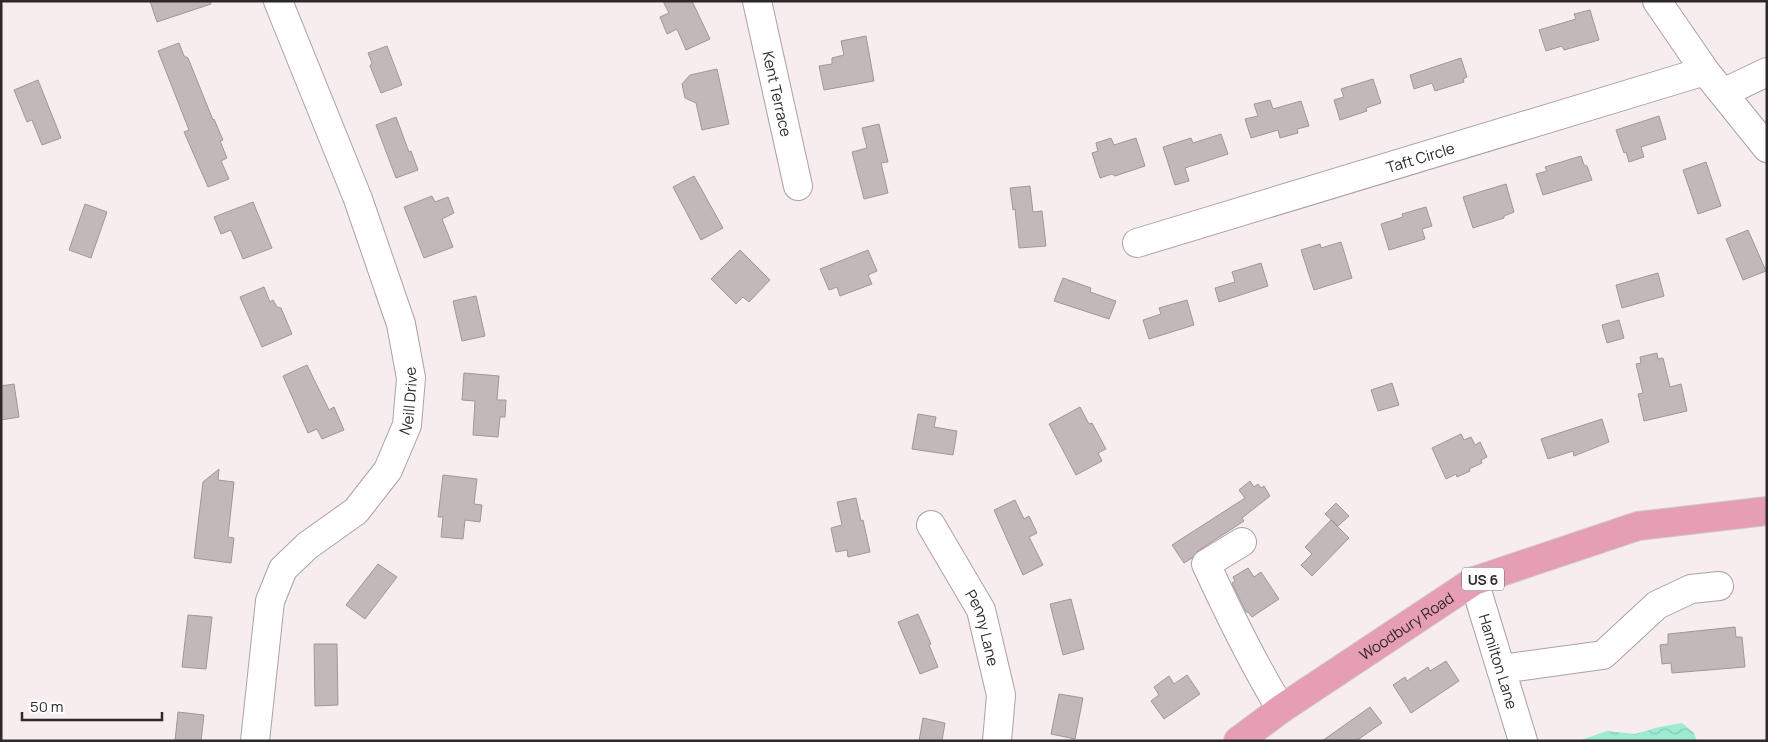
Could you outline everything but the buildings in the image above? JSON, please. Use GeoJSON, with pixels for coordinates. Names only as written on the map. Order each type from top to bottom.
{"type":"FeatureCollection","features":[{"type":"Feature","properties":{"kind":"main road","name":"Woodbury Road"},"geometry":{"type":"LineString","coordinates":[[1238,741],[1281,709],[1474,582],[1638,526],[1767,511]]}},
{"type":"Feature","properties":{"kind":"street","name":"Neill Drive"},"geometry":{"type":"LineString","coordinates":[[255,741],[270,601],[283,569],[307,546],[356,511],[388,470],[407,425],[411,378],[401,324],[358,199],[278,1]]}},
{"type":"Feature","properties":{"kind":"street","name":"Kent Terrace"},"geometry":{"type":"LineString","coordinates":[[757,1],[798,186]]}},
{"type":"Feature","properties":{"kind":"street"},"geometry":{"type":"LineString","coordinates":[[1657,1],[1705,71],[1767,148]]}},
{"type":"Feature","properties":{"kind":"street","name":"Taft Circle"},"geometry":{"type":"LineString","coordinates":[[1137,243],[1705,71]]}},
{"type":"Feature","properties":{"kind":"street"},"geometry":{"type":"LineString","coordinates":[[1723,93],[1767,72]]}},
{"type":"Feature","properties":{"kind":"street","name":"Penny Lane"},"geometry":{"type":"LineString","coordinates":[[931,524],[981,610],[1001,695],[997,741]]}},
{"type":"Feature","properties":{"kind":"street"},"geometry":{"type":"LineString","coordinates":[[1242,542],[1206,564],[1233,624],[1281,709]]}},
{"type":"Feature","properties":{"kind":"street","name":"Hamilton Lane"},"geometry":{"type":"LineString","coordinates":[[1474,582],[1523,741]]}},
{"type":"Feature","properties":{"kind":"street"},"geometry":{"type":"LineString","coordinates":[[1501,669],[1603,654],[1657,605],[1692,589],[1719,586]]}},
{"type":"Feature","properties":{"kind":"water"},"geometry":{"type":"Polygon","coordinates":[[[1682,723],[1694,733],[1697,741],[1578,741],[1607,731],[1635,734],[1682,723]]]}}]}
